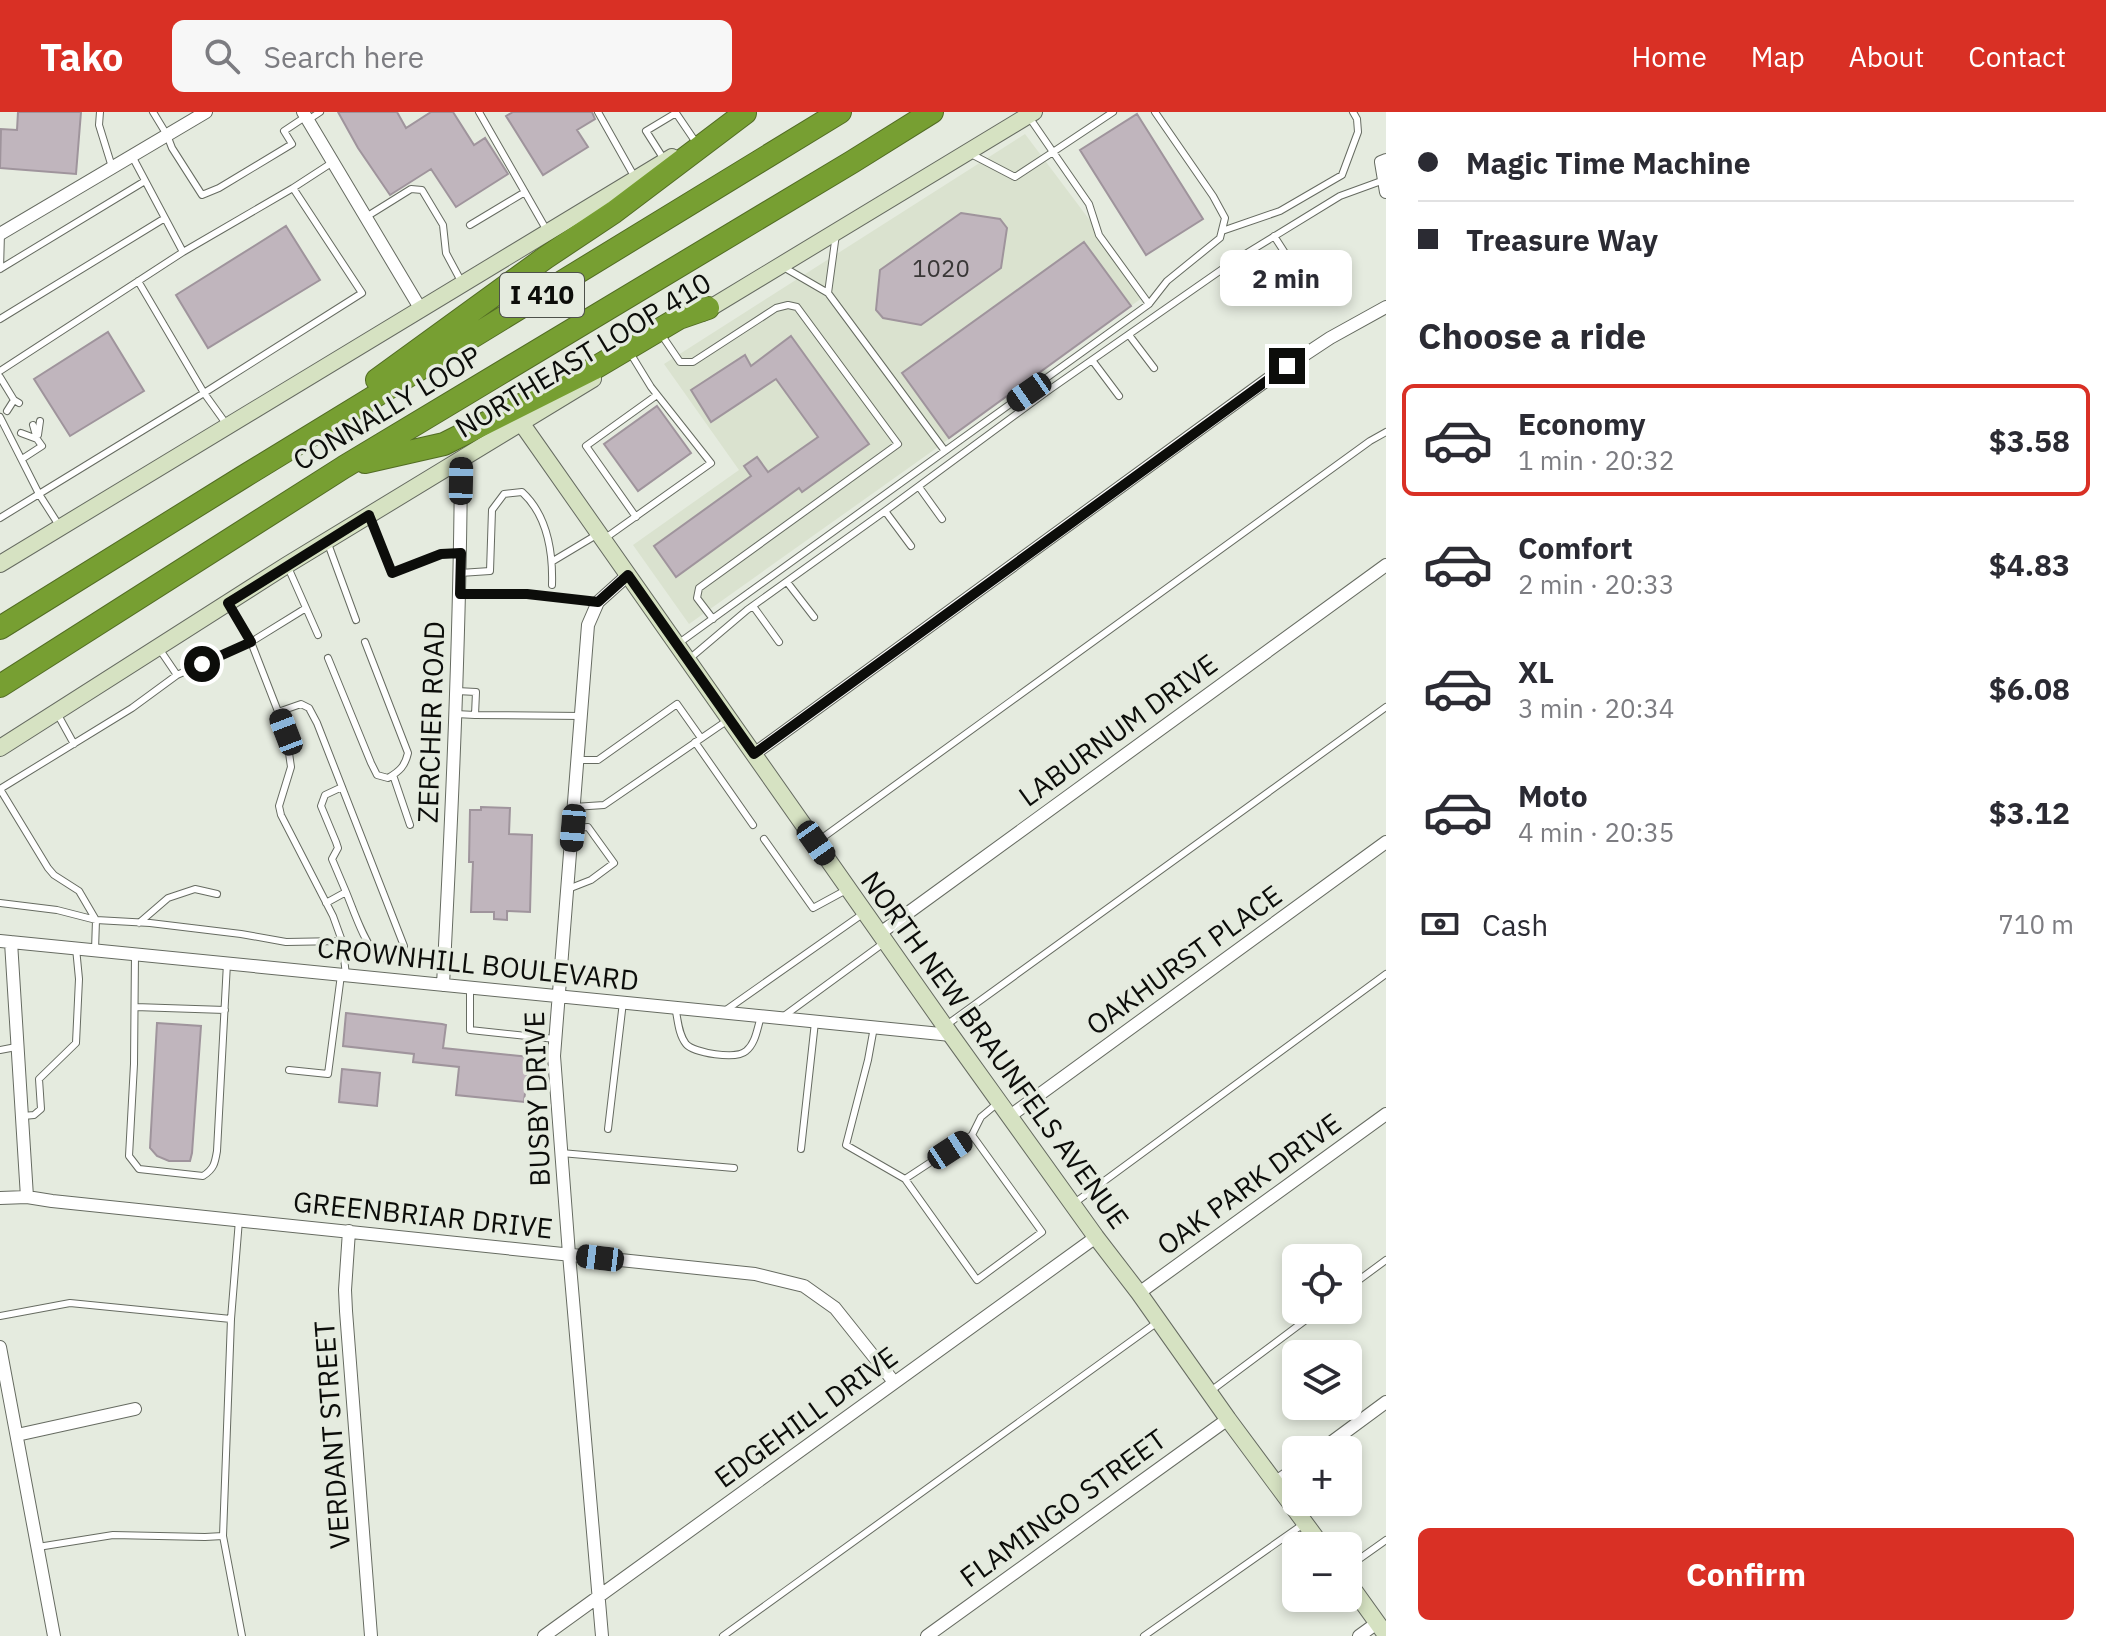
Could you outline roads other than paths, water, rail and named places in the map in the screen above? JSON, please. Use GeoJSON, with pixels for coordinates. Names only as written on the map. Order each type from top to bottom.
{"type":"FeatureCollection","features":[{"type":"Feature","properties":{"kind":"highway"},"geometry":{"type":"LineString","coordinates":[[243,477],[545,258],[614,212],[697,145],[745,112]]}},
{"type":"Feature","properties":{"kind":"highway","name":"CONNALLY LOOP"},"geometry":{"type":"LineString","coordinates":[[0,628],[840,112]]}},
{"type":"Feature","properties":{"kind":"highway","name":"CONNALLY LOOP"},"geometry":{"type":"LineString","coordinates":[[0,686],[344,467],[932,112]]}},
{"type":"Feature","properties":{"kind":"highway"},"geometry":{"type":"LineString","coordinates":[[344,467],[444,444],[593,369],[679,318],[708,308]]}},
{"type":"Feature","properties":{"kind":"main road","name":"NORTHEAST LOOP 410"},"geometry":{"type":"LineString","coordinates":[[0,748],[287,565],[1031,114]]}},
{"type":"Feature","properties":{"kind":"main road"},"geometry":{"type":"LineString","coordinates":[[0,564],[462,282],[697,145]]}},
{"type":"Feature","properties":{"kind":"main road","name":"NORTH NEW BRAUNFELS AVENUE"},"geometry":{"type":"LineString","coordinates":[[522,424],[948,1031],[1312,1532]]}},
{"type":"Feature","properties":{"kind":"main road"},"geometry":{"type":"LineString","coordinates":[[1362,1601],[1382,1629]]}},
{"type":"Feature","properties":{"kind":"street"},"geometry":{"type":"LineString","coordinates":[[0,234],[206,112]]}},
{"type":"Feature","properties":{"kind":"street"},"geometry":{"type":"LineString","coordinates":[[306,116],[420,308]]}},
{"type":"Feature","properties":{"kind":"street"},"geometry":{"type":"LineString","coordinates":[[1385,186],[1381,162],[1386,160]]}},
{"type":"Feature","properties":{"kind":"street"},"geometry":{"type":"LineString","coordinates":[[754,754],[1271,377],[1386,307]]}},
{"type":"Feature","properties":{"kind":"street","name":"ZERCHER ROAD"},"geometry":{"type":"LineString","coordinates":[[443,985],[457,691],[461,459]]}},
{"type":"Feature","properties":{"kind":"street","name":"LABURNUM DRIVE"},"geometry":{"type":"LineString","coordinates":[[882,938],[1386,565]]}},
{"type":"Feature","properties":{"kind":"street"},"geometry":{"type":"LineString","coordinates":[[598,602],[628,575]]}},
{"type":"Feature","properties":{"kind":"street","name":"BUSBY DRIVE"},"geometry":{"type":"LineString","coordinates":[[598,602],[588,625],[554,1056],[602,1636]]}},
{"type":"Feature","properties":{"kind":"street","name":"OAKHURST PLACE"},"geometry":{"type":"LineString","coordinates":[[1005,1109],[1386,842]]}},
{"type":"Feature","properties":{"kind":"street"},"geometry":{"type":"LineString","coordinates":[[6,941],[19,1046],[27,1197]]}},
{"type":"Feature","properties":{"kind":"street","name":"CROWNHILL BOULEVARD"},"geometry":{"type":"LineString","coordinates":[[6,941],[815,1022],[948,1031]]}},
{"type":"Feature","properties":{"kind":"street","name":"OAK PARK DRIVE"},"geometry":{"type":"LineString","coordinates":[[1139,1293],[1386,1114]]}},
{"type":"Feature","properties":{"kind":"street","name":"GREENBRIAR DRIVE"},"geometry":{"type":"LineString","coordinates":[[0,1198],[27,1197],[755,1274],[804,1286],[835,1308],[894,1382]]}},
{"type":"Feature","properties":{"kind":"street","name":"VERDANT STREET"},"geometry":{"type":"LineString","coordinates":[[349,1231],[346,1311],[371,1636]]}},
{"type":"Feature","properties":{"kind":"street","name":"EDGEHILL DRIVE"},"geometry":{"type":"LineString","coordinates":[[544,1636],[1096,1237]]}},
{"type":"Feature","properties":{"kind":"street"},"geometry":{"type":"LineString","coordinates":[[0,1347],[54,1636]]}},
{"type":"Feature","properties":{"kind":"street"},"geometry":{"type":"LineString","coordinates":[[1340,1436],[1386,1402]]}},
{"type":"Feature","properties":{"kind":"street"},"geometry":{"type":"LineString","coordinates":[[17,1435],[135,1409]]}},
{"type":"Feature","properties":{"kind":"street","name":"FLAMINGO STREET"},"geometry":{"type":"LineString","coordinates":[[927,1636],[1228,1419]]}},
{"type":"Feature","properties":{"kind":"street"},"geometry":{"type":"LineString","coordinates":[[1275,1483],[1282,1478]]}},
{"type":"Feature","properties":{"kind":"street"},"geometry":{"type":"LineString","coordinates":[[1359,1636],[1382,1629]]}},
{"type":"Feature","properties":{"kind":"lane"},"geometry":{"type":"LineString","coordinates":[[100,112],[99,125],[112,167]]}},
{"type":"Feature","properties":{"kind":"lane"},"geometry":{"type":"LineString","coordinates":[[153,112],[202,195],[292,144],[284,131],[306,116],[320,112]]}},
{"type":"Feature","properties":{"kind":"lane"},"geometry":{"type":"LineString","coordinates":[[479,112],[548,233]]}},
{"type":"Feature","properties":{"kind":"lane"},"geometry":{"type":"LineString","coordinates":[[598,112],[636,179]]}},
{"type":"Feature","properties":{"kind":"lane"},"geometry":{"type":"LineString","coordinates":[[968,152],[1015,177],[1113,112]]}},
{"type":"Feature","properties":{"kind":"lane"},"geometry":{"type":"LineString","coordinates":[[677,644],[1149,304],[1167,281],[1220,238],[1225,218],[1155,112]]}},
{"type":"Feature","properties":{"kind":"lane"},"geometry":{"type":"LineString","coordinates":[[1221,231],[1280,211],[1342,175],[1358,132],[1353,112]]}},
{"type":"Feature","properties":{"kind":"lane"},"geometry":{"type":"LineString","coordinates":[[665,161],[646,131],[676,113],[697,145]]}},
{"type":"Feature","properties":{"kind":"lane"},"geometry":{"type":"LineString","coordinates":[[1031,114],[1089,204],[1099,235],[1149,304]]}},
{"type":"Feature","properties":{"kind":"lane"},"geometry":{"type":"LineString","coordinates":[[132,156],[183,252]]}},
{"type":"Feature","properties":{"kind":"lane"},"geometry":{"type":"LineString","coordinates":[[15,404],[0,374],[183,252],[333,162]]}},
{"type":"Feature","properties":{"kind":"lane"},"geometry":{"type":"LineString","coordinates":[[0,234],[0,269],[145,181]]}},
{"type":"Feature","properties":{"kind":"lane"},"geometry":{"type":"LineString","coordinates":[[688,660],[753,606],[1234,261],[1340,196],[1385,186]]}},
{"type":"Feature","properties":{"kind":"lane"},"geometry":{"type":"LineString","coordinates":[[0,518],[362,293],[293,188]]}},
{"type":"Feature","properties":{"kind":"lane"},"geometry":{"type":"LineString","coordinates":[[366,217],[411,189],[422,190],[443,225],[446,253],[462,282]]}},
{"type":"Feature","properties":{"kind":"lane"},"geometry":{"type":"LineString","coordinates":[[470,225],[525,192]]}},
{"type":"Feature","properties":{"kind":"lane"},"geometry":{"type":"LineString","coordinates":[[0,319],[165,218]]}},
{"type":"Feature","properties":{"kind":"lane"},"geometry":{"type":"LineString","coordinates":[[828,293],[837,233]]}},
{"type":"Feature","properties":{"kind":"lane"},"geometry":{"type":"LineString","coordinates":[[1274,236],[1296,270]]}},
{"type":"Feature","properties":{"kind":"lane"},"geometry":{"type":"LineString","coordinates":[[1234,261],[1259,297]]}},
{"type":"Feature","properties":{"kind":"lane"},"geometry":{"type":"LineString","coordinates":[[782,266],[828,293],[945,451]]}},
{"type":"Feature","properties":{"kind":"lane"},"geometry":{"type":"LineString","coordinates":[[138,281],[204,393],[227,425]]}},
{"type":"Feature","properties":{"kind":"lane"},"geometry":{"type":"LineString","coordinates":[[663,337],[680,362],[693,362],[776,308],[788,305],[797,307],[898,444],[699,588],[697,598],[713,619]]}},
{"type":"Feature","properties":{"kind":"lane"},"geometry":{"type":"LineString","coordinates":[[1129,335],[1154,368]]}},
{"type":"Feature","properties":{"kind":"lane"},"geometry":{"type":"LineString","coordinates":[[553,561],[636,517],[711,463],[657,395],[632,356]]}},
{"type":"Feature","properties":{"kind":"lane"},"geometry":{"type":"LineString","coordinates":[[1092,360],[1119,396]]}},
{"type":"Feature","properties":{"kind":"lane"},"geometry":{"type":"LineString","coordinates":[[636,517],[586,446],[657,395]]}},
{"type":"Feature","properties":{"kind":"lane"},"geometry":{"type":"LineString","coordinates":[[0,417],[39,494],[60,527]]}},
{"type":"Feature","properties":{"kind":"lane"},"geometry":{"type":"LineString","coordinates":[[36,423],[37,439]]}},
{"type":"Feature","properties":{"kind":"lane"},"geometry":{"type":"LineString","coordinates":[[22,459],[42,446],[37,439],[24,432]]}},
{"type":"Feature","properties":{"kind":"lane"},"geometry":{"type":"LineString","coordinates":[[816,843],[1386,432]]}},
{"type":"Feature","properties":{"kind":"lane"},"geometry":{"type":"LineString","coordinates":[[919,487],[942,519]]}},
{"type":"Feature","properties":{"kind":"lane"},"geometry":{"type":"LineString","coordinates":[[460,573],[490,571],[492,510],[504,494],[522,492],[548,535],[553,561],[552,585]]}},
{"type":"Feature","properties":{"kind":"lane"},"geometry":{"type":"LineString","coordinates":[[885,511],[911,546]]}},
{"type":"Feature","properties":{"kind":"lane"},"geometry":{"type":"LineString","coordinates":[[369,515],[392,573],[441,554],[461,553]]}},
{"type":"Feature","properties":{"kind":"lane"},"geometry":{"type":"LineString","coordinates":[[327,541],[356,620]]}},
{"type":"Feature","properties":{"kind":"lane"},"geometry":{"type":"LineString","coordinates":[[287,565],[318,635]]}},
{"type":"Feature","properties":{"kind":"lane"},"geometry":{"type":"LineString","coordinates":[[787,582],[814,617]]}},
{"type":"Feature","properties":{"kind":"lane"},"geometry":{"type":"LineString","coordinates":[[460,594],[527,594],[598,602]]}},
{"type":"Feature","properties":{"kind":"lane"},"geometry":{"type":"LineString","coordinates":[[228,603],[251,642],[286,732],[291,767],[279,806],[281,815],[333,916],[342,941],[343,975],[328,1074],[289,1070]]}},
{"type":"Feature","properties":{"kind":"lane"},"geometry":{"type":"LineString","coordinates":[[753,606],[779,642]]}},
{"type":"Feature","properties":{"kind":"lane"},"geometry":{"type":"LineString","coordinates":[[95,950],[96,920],[79,891],[48,868],[0,789],[132,708],[177,675],[251,642],[306,608]]}},
{"type":"Feature","properties":{"kind":"lane"},"geometry":{"type":"LineString","coordinates":[[328,658],[377,775],[388,778],[405,764],[408,753],[365,642]]}},
{"type":"Feature","properties":{"kind":"lane"},"geometry":{"type":"LineString","coordinates":[[158,647],[177,675]]}},
{"type":"Feature","properties":{"kind":"lane"},"geometry":{"type":"LineString","coordinates":[[457,691],[476,692],[475,715]]}},
{"type":"Feature","properties":{"kind":"lane"},"geometry":{"type":"LineString","coordinates":[[278,712],[301,704],[309,708],[317,723],[342,787],[404,946],[403,951],[389,958],[379,956],[371,948],[332,859],[338,848],[321,806],[325,795],[342,787]]}},
{"type":"Feature","properties":{"kind":"lane"},"geometry":{"type":"LineString","coordinates":[[578,760],[598,760],[677,704],[753,825]]}},
{"type":"Feature","properties":{"kind":"lane"},"geometry":{"type":"LineString","coordinates":[[948,1031],[1386,707]]}},
{"type":"Feature","properties":{"kind":"lane"},"geometry":{"type":"LineString","coordinates":[[56,712],[74,744]]}},
{"type":"Feature","properties":{"kind":"lane"},"geometry":{"type":"LineString","coordinates":[[456,714],[582,716]]}},
{"type":"Feature","properties":{"kind":"lane"},"geometry":{"type":"LineString","coordinates":[[574,807],[604,805],[729,719]]}},
{"type":"Feature","properties":{"kind":"lane"},"geometry":{"type":"LineString","coordinates":[[393,775],[410,825]]}},
{"type":"Feature","properties":{"kind":"lane"},"geometry":{"type":"LineString","coordinates":[[567,890],[591,880],[614,863],[588,827],[573,828]]}},
{"type":"Feature","properties":{"kind":"lane"},"geometry":{"type":"LineString","coordinates":[[764,839],[813,908],[848,889]]}},
{"type":"Feature","properties":{"kind":"lane"},"geometry":{"type":"LineString","coordinates":[[139,923],[168,898],[195,889],[217,894]]}},
{"type":"Feature","properties":{"kind":"lane"},"geometry":{"type":"LineString","coordinates":[[326,903],[346,892]]}},
{"type":"Feature","properties":{"kind":"lane"},"geometry":{"type":"LineString","coordinates":[[0,903],[57,910],[96,920],[241,934],[286,942],[342,941]]}},
{"type":"Feature","properties":{"kind":"lane"},"geometry":{"type":"LineString","coordinates":[[723,1012],[864,913]]}},
{"type":"Feature","properties":{"kind":"lane"},"geometry":{"type":"LineString","coordinates":[[781,1018],[882,938]]}},
{"type":"Feature","properties":{"kind":"lane"},"geometry":{"type":"LineString","coordinates":[[23,1116],[34,1115],[41,1109],[39,1079],[76,1043],[79,979],[76,948]]}},
{"type":"Feature","properties":{"kind":"lane"},"geometry":{"type":"LineString","coordinates":[[135,954],[129,1156],[139,1169],[203,1176],[215,1164],[227,963]]}},
{"type":"Feature","properties":{"kind":"lane"},"geometry":{"type":"LineString","coordinates":[[1073,1205],[1386,974]]}},
{"type":"Feature","properties":{"kind":"lane"},"geometry":{"type":"LineString","coordinates":[[470,987],[470,1030],[555,1039]]}},
{"type":"Feature","properties":{"kind":"lane"},"geometry":{"type":"LineString","coordinates":[[608,1129],[623,1002]]}},
{"type":"Feature","properties":{"kind":"lane"},"geometry":{"type":"LineString","coordinates":[[135,1007],[225,1010]]}},
{"type":"Feature","properties":{"kind":"lane"},"geometry":{"type":"LineString","coordinates":[[675,1007],[681,1036],[688,1047],[727,1055],[746,1051],[754,1040],[761,1016]]}},
{"type":"Feature","properties":{"kind":"lane"},"geometry":{"type":"LineString","coordinates":[[801,1149],[815,1022]]}},
{"type":"Feature","properties":{"kind":"lane"},"geometry":{"type":"LineString","coordinates":[[874,1027],[846,1145],[905,1179],[977,1280],[1042,1232],[972,1135]]}},
{"type":"Feature","properties":{"kind":"lane"},"geometry":{"type":"LineString","coordinates":[[0,1050],[19,1046]]}},
{"type":"Feature","properties":{"kind":"lane"},"geometry":{"type":"LineString","coordinates":[[905,1179],[972,1135],[981,1117],[1005,1109]]}},
{"type":"Feature","properties":{"kind":"lane"},"geometry":{"type":"LineString","coordinates":[[561,1153],[734,1168]]}},
{"type":"Feature","properties":{"kind":"lane"},"geometry":{"type":"LineString","coordinates":[[239,1220],[231,1319],[223,1536],[242,1636]]}},
{"type":"Feature","properties":{"kind":"lane"},"geometry":{"type":"LineString","coordinates":[[1362,1278],[1386,1260]]}},
{"type":"Feature","properties":{"kind":"lane"},"geometry":{"type":"LineString","coordinates":[[0,1316],[70,1303],[231,1319]]}},
{"type":"Feature","properties":{"kind":"lane"},"geometry":{"type":"LineString","coordinates":[[723,1636],[1159,1321]]}},
{"type":"Feature","properties":{"kind":"lane"},"geometry":{"type":"LineString","coordinates":[[1209,1393],[1300,1324]]}},
{"type":"Feature","properties":{"kind":"lane"},"geometry":{"type":"LineString","coordinates":[[1144,1636],[1305,1523]]}},
{"type":"Feature","properties":{"kind":"lane"},"geometry":{"type":"LineString","coordinates":[[38,1547],[113,1535],[223,1536]]}},
{"type":"Feature","properties":{"kind":"lane"},"geometry":{"type":"LineString","coordinates":[[1362,1557],[1386,1540]]}}]}
